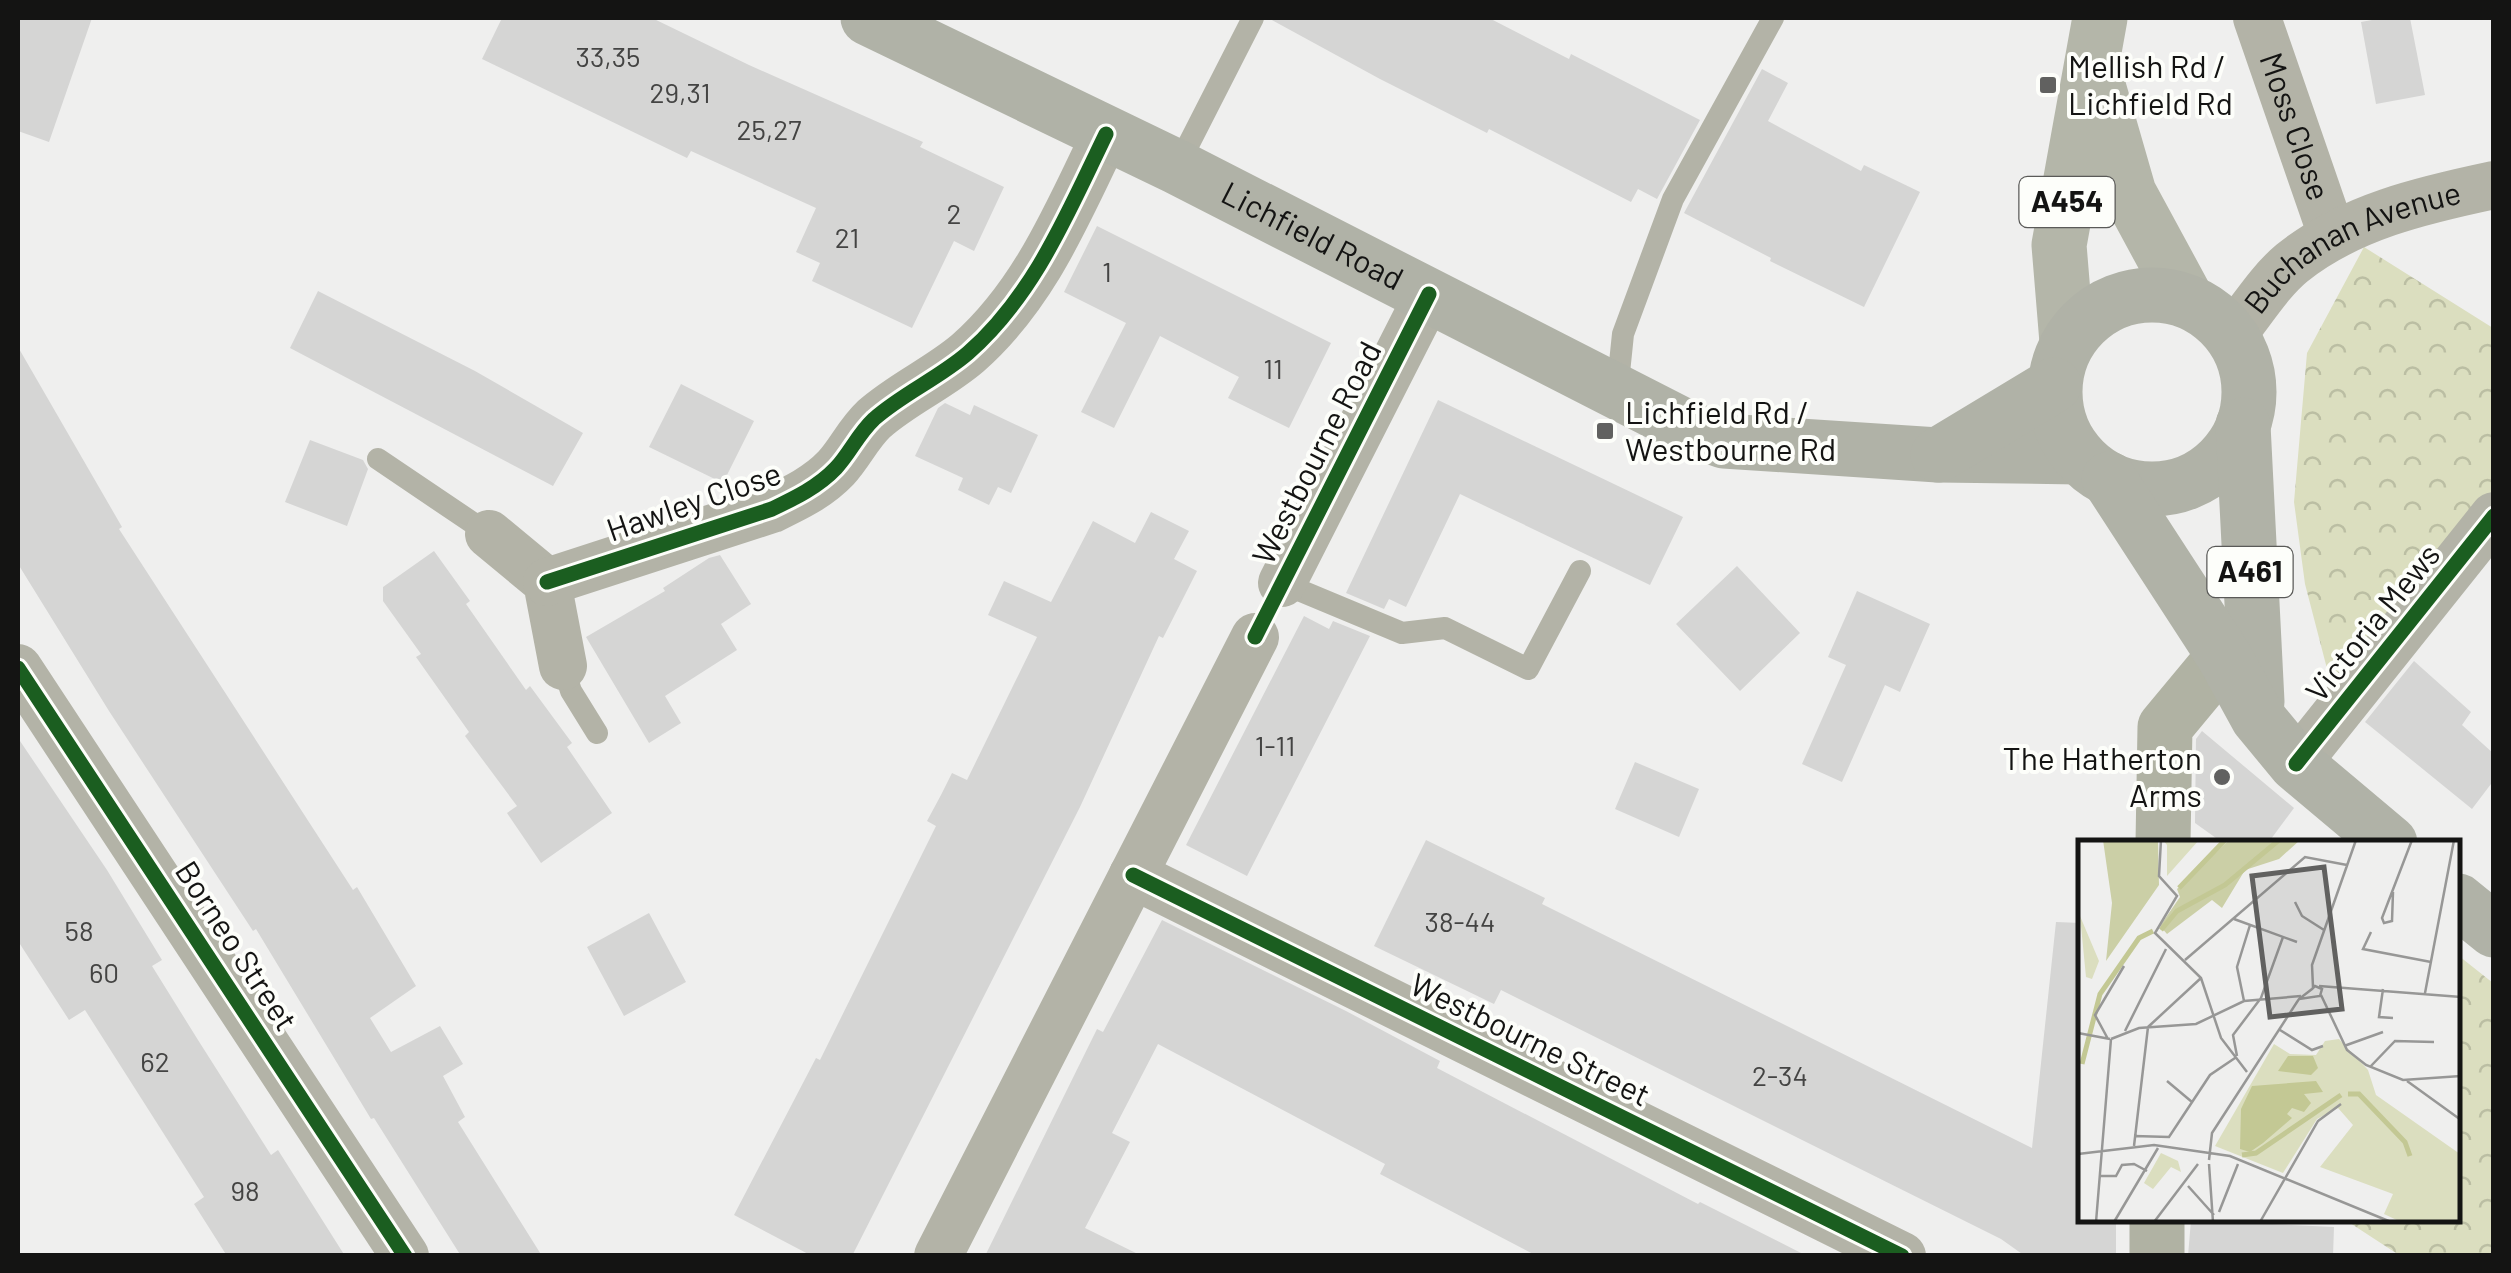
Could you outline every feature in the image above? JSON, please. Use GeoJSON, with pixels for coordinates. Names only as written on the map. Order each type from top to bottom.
{"type":"FeatureCollection","features":[{"type":"Feature","properties":{"kind":"highway","name":"Lichfield Road"},"geometry":{"type":"LineString","coordinates":[[868,18],[1177,167],[1690,429],[1724,441],[2094,468]]}},
{"type":"Feature","properties":{"kind":"highway"},"geometry":{"type":"LineString","coordinates":[[1938,455],[2061,363],[2090,316],[2127,297],[2162,294],[2187,300],[2214,316],[2232,335],[2244,358],[2249,384],[2244,425],[2227,455],[2186,484],[2155,490],[2132,488],[2094,468],[2060,425],[2061,363]]}},
{"type":"Feature","properties":{"kind":"highway","name":"A461"},"geometry":{"type":"LineString","coordinates":[[2244,425],[2258,718]]}},
{"type":"Feature","properties":{"kind":"highway","name":"A461"},"geometry":{"type":"LineString","coordinates":[[2094,468],[2224,656],[2258,718],[2296,764],[2386,840]]}},
{"type":"Feature","properties":{"kind":"highway"},"geometry":{"type":"LineString","coordinates":[[2461,902],[2494,930]]}},
{"type":"Feature","properties":{"kind":"main road","name":"A454"},"geometry":{"type":"LineString","coordinates":[[2096,40],[2129,193],[2187,300]]}},
{"type":"Feature","properties":{"kind":"main road","name":"A454"},"geometry":{"type":"LineString","coordinates":[[2061,363],[2059,245],[2096,40]]}},
{"type":"Feature","properties":{"kind":"street","name":"Moss Close"},"geometry":{"type":"LineString","coordinates":[[2257,18],[2332,235]]}},
{"type":"Feature","properties":{"kind":"street","name":"Hawley Close"},"geometry":{"type":"LineString","coordinates":[[547,582],[772,508],[806,492],[837,467],[875,418],[966,354],[1006,315],[1043,262],[1106,134]]}},
{"type":"Feature","properties":{"kind":"street","name":"Buchanan Avenue"},"geometry":{"type":"LineString","coordinates":[[2232,335],[2289,266],[2332,235],[2416,202],[2494,185]]}},
{"type":"Feature","properties":{"kind":"street","name":"Westbourne Road"},"geometry":{"type":"LineString","coordinates":[[1282,583],[1429,294]]}},
{"type":"Feature","properties":{"kind":"street","name":"Victoria Mews"},"geometry":{"type":"LineString","coordinates":[[2296,764],[2494,516]]}},
{"type":"Feature","properties":{"kind":"street"},"geometry":{"type":"LineString","coordinates":[[489,534],[547,582],[563,666]]}},
{"type":"Feature","properties":{"kind":"street"},"geometry":{"type":"LineString","coordinates":[[938,1256],[1255,637]]}},
{"type":"Feature","properties":{"kind":"street"},"geometry":{"type":"LineString","coordinates":[[2163,840],[2165,727],[2224,656]]}},
{"type":"Feature","properties":{"kind":"street","name":"Borneo Street"},"geometry":{"type":"LineString","coordinates":[[18,668],[405,1256]]}},
{"type":"Feature","properties":{"kind":"street","name":"Westbourne Street"},"geometry":{"type":"LineString","coordinates":[[1133,875],[1902,1256]]}},
{"type":"Feature","properties":{"kind":"street"},"geometry":{"type":"LineString","coordinates":[[2156,1256],[2157,1223]]}},
{"type":"Feature","properties":{"kind":"lane"},"geometry":{"type":"LineString","coordinates":[[1177,167],[1254,18]]}},
{"type":"Feature","properties":{"kind":"lane"},"geometry":{"type":"LineString","coordinates":[[1617,392],[1623,334],[1673,199],[1773,18]]}},
{"type":"Feature","properties":{"kind":"lane"},"geometry":{"type":"LineString","coordinates":[[378,459],[489,534]]}},
{"type":"Feature","properties":{"kind":"lane"},"geometry":{"type":"LineString","coordinates":[[1282,583],[1402,633],[1445,628],[1528,669],[1580,571]]}},
{"type":"Feature","properties":{"kind":"lane"},"geometry":{"type":"LineString","coordinates":[[563,666],[571,691],[597,733]]}},
{"type":"Feature","properties":{"kind":"green space"},"geometry":{"type":"Polygon","coordinates":[[[2364,247],[2493,328],[2493,503],[2338,711],[2305,584],[2294,502],[2307,353],[2364,247]]]}},
{"type":"Feature","properties":{"kind":"green space"},"geometry":{"type":"Polygon","coordinates":[[[2461,958],[2493,983],[2493,1255],[2399,1255],[2350,1223],[2461,1223],[2461,958]]]}},
{"type":"Feature","properties":{"kind":"building"},"geometry":{"type":"Polygon","coordinates":[[[18,18],[92,18],[49,142],[18,131],[18,18]]]}},
{"type":"Feature","properties":{"kind":"building"},"geometry":{"type":"Polygon","coordinates":[[[502,18],[652,18],[923,142],[920,147],[1004,187],[974,251],[954,241],[912,328],[812,281],[820,263],[796,252],[816,208],[691,151],[687,158],[482,59],[502,18]]]}},
{"type":"Feature","properties":{"kind":"building"},"geometry":{"type":"Polygon","coordinates":[[[1268,18],[1489,18],[1569,59],[1571,54],[1700,120],[1657,199],[1638,189],[1631,202],[1489,129],[1487,133],[1380,79],[1268,18]]]}},
{"type":"Feature","properties":{"kind":"building"},"geometry":{"type":"Polygon","coordinates":[[[2410,18],[2425,95],[2376,104],[2361,22],[2410,18]]]}},
{"type":"Feature","properties":{"kind":"building"},"geometry":{"type":"Polygon","coordinates":[[[1762,69],[1788,83],[1768,121],[1861,171],[1864,165],[1920,192],[1864,307],[1684,213],[1762,69]]]}},
{"type":"Feature","properties":{"kind":"building"},"geometry":{"type":"Polygon","coordinates":[[[1097,226],[1331,343],[1289,428],[1228,398],[1239,377],[1160,336],[1114,428],[1081,412],[1126,323],[1064,292],[1097,226]]]}},
{"type":"Feature","properties":{"kind":"building"},"geometry":{"type":"Polygon","coordinates":[[[318,291],[475,371],[583,433],[553,486],[290,348],[318,291]]]}},
{"type":"Feature","properties":{"kind":"building"},"geometry":{"type":"Polygon","coordinates":[[[18,347],[122,527],[119,529],[353,890],[357,887],[416,986],[370,1018],[391,1052],[440,1026],[463,1064],[443,1076],[465,1117],[458,1122],[542,1256],[461,1256],[374,1118],[371,1119],[256,929],[253,931],[109,711],[18,564],[18,347]]]}},
{"type":"Feature","properties":{"kind":"building"},"geometry":{"type":"Polygon","coordinates":[[[681,384],[754,421],[723,483],[649,447],[681,384]]]}},
{"type":"Feature","properties":{"kind":"building"},"geometry":{"type":"Polygon","coordinates":[[[1438,400],[1683,517],[1650,585],[1460,494],[1406,607],[1389,599],[1384,609],[1346,593],[1438,400]]]}},
{"type":"Feature","properties":{"kind":"building"},"geometry":{"type":"Polygon","coordinates":[[[945,403],[970,415],[974,405],[1038,435],[1011,493],[998,487],[989,505],[958,490],[963,478],[915,456],[938,408],[945,403]]]}},
{"type":"Feature","properties":{"kind":"building"},"geometry":{"type":"Polygon","coordinates":[[[310,440],[363,460],[368,469],[347,526],[285,502],[310,440]]]}},
{"type":"Feature","properties":{"kind":"building"},"geometry":{"type":"Polygon","coordinates":[[[1151,512],[1189,531],[1174,559],[1197,571],[1163,638],[1159,636],[1080,807],[852,1256],[812,1256],[734,1215],[816,1058],[820,1060],[936,826],[927,821],[952,773],[967,780],[1037,637],[988,615],[1004,581],[1051,602],[1093,521],[1135,543],[1151,512]]]}},
{"type":"Feature","properties":{"kind":"building"},"geometry":{"type":"Polygon","coordinates":[[[434,551],[526,690],[530,686],[572,743],[567,747],[612,813],[541,863],[507,813],[517,806],[465,736],[469,732],[416,657],[421,654],[383,601],[383,587],[434,551]]]}},
{"type":"Feature","properties":{"kind":"building"},"geometry":{"type":"Polygon","coordinates":[[[720,555],[751,604],[721,624],[737,650],[665,696],[681,723],[649,743],[586,637],[665,591],[663,588],[709,558],[720,555]]]}},
{"type":"Feature","properties":{"kind":"building"},"geometry":{"type":"Polygon","coordinates":[[[1737,566],[1800,633],[1740,691],[1676,624],[1737,566]]]}},
{"type":"Feature","properties":{"kind":"building"},"geometry":{"type":"Polygon","coordinates":[[[1857,591],[1930,624],[1900,692],[1885,685],[1842,782],[1802,764],[1846,665],[1828,657],[1857,591]]]}},
{"type":"Feature","properties":{"kind":"building"},"geometry":{"type":"Polygon","coordinates":[[[1304,616],[1329,629],[1333,621],[1370,636],[1247,876],[1186,845],[1304,616]]]}},
{"type":"Feature","properties":{"kind":"building"},"geometry":{"type":"Polygon","coordinates":[[[2414,661],[2471,712],[2462,725],[2494,754],[2494,780],[2472,809],[2365,722],[2414,661]]]}},
{"type":"Feature","properties":{"kind":"building","name":"The Hatherton Arms"},"geometry":{"type":"Polygon","coordinates":[[[2202,731],[2294,808],[2270,840],[2219,840],[2195,823],[2196,739],[2202,731]]]}},
{"type":"Feature","properties":{"kind":"building"},"geometry":{"type":"Polygon","coordinates":[[[18,738],[162,960],[152,966],[198,1040],[271,1155],[278,1150],[345,1256],[227,1256],[194,1204],[204,1197],[85,1010],[69,1020],[18,941],[18,738]]]}},
{"type":"Feature","properties":{"kind":"building"},"geometry":{"type":"Polygon","coordinates":[[[1635,762],[1699,789],[1679,837],[1615,809],[1635,762]]]}},
{"type":"Feature","properties":{"kind":"building"},"geometry":{"type":"Polygon","coordinates":[[[1426,840],[1545,898],[1542,904],[2032,1148],[2056,922],[2078,923],[2078,1223],[2116,1223],[2116,1256],[2025,1256],[2001,1239],[1501,990],[1494,1004],[1374,946],[1426,840]]]}},
{"type":"Feature","properties":{"kind":"building"},"geometry":{"type":"Polygon","coordinates":[[[649,913],[686,982],[624,1016],[587,947],[649,913]]]}},
{"type":"Feature","properties":{"kind":"building"},"geometry":{"type":"Polygon","coordinates":[[[1162,920],[1346,1011],[1440,1061],[1437,1068],[1698,1204],[1807,1256],[1537,1256],[1380,1174],[1385,1164],[1158,1044],[1112,1133],[1130,1142],[1085,1228],[1142,1256],[985,1256],[1097,1029],[1103,1032],[1162,920]]]}},
{"type":"Feature","properties":{"kind":"building"},"geometry":{"type":"Polygon","coordinates":[[[2191,1223],[2334,1227],[2333,1256],[2188,1256],[2191,1223]]]}},
{"type":"Feature","properties":{"kind":"cycle path"},"geometry":{"type":"LineString","coordinates":[[547,582],[772,509],[822,481],[874,419],[968,353],[992,330],[1048,251],[1106,134]]}},
{"type":"Feature","properties":{"kind":"cycle path"},"geometry":{"type":"LineString","coordinates":[[1255,637],[1429,294]]}},
{"type":"Feature","properties":{"kind":"cycle path"},"geometry":{"type":"LineString","coordinates":[[2296,764],[2494,516]]}},
{"type":"Feature","properties":{"kind":"cycle path"},"geometry":{"type":"LineString","coordinates":[[18,668],[405,1256]]}},
{"type":"Feature","properties":{"kind":"cycle path"},"geometry":{"type":"LineString","coordinates":[[1133,875],[1902,1256]]}},
{"type":"Feature","properties":{"kind":"place","name":"Mellish Rd / Lichfield Rd"},"geometry":{"type":"Point","coordinates":[2048,85]}},
{"type":"Feature","properties":{"kind":"place","name":"Lichfield Rd / Westbourne Rd"},"geometry":{"type":"Point","coordinates":[1605,431]}},
{"type":"Feature","properties":{"kind":"place","name":"The Hatherton Arms"},"geometry":{"type":"Point","coordinates":[2222,777]}}]}
